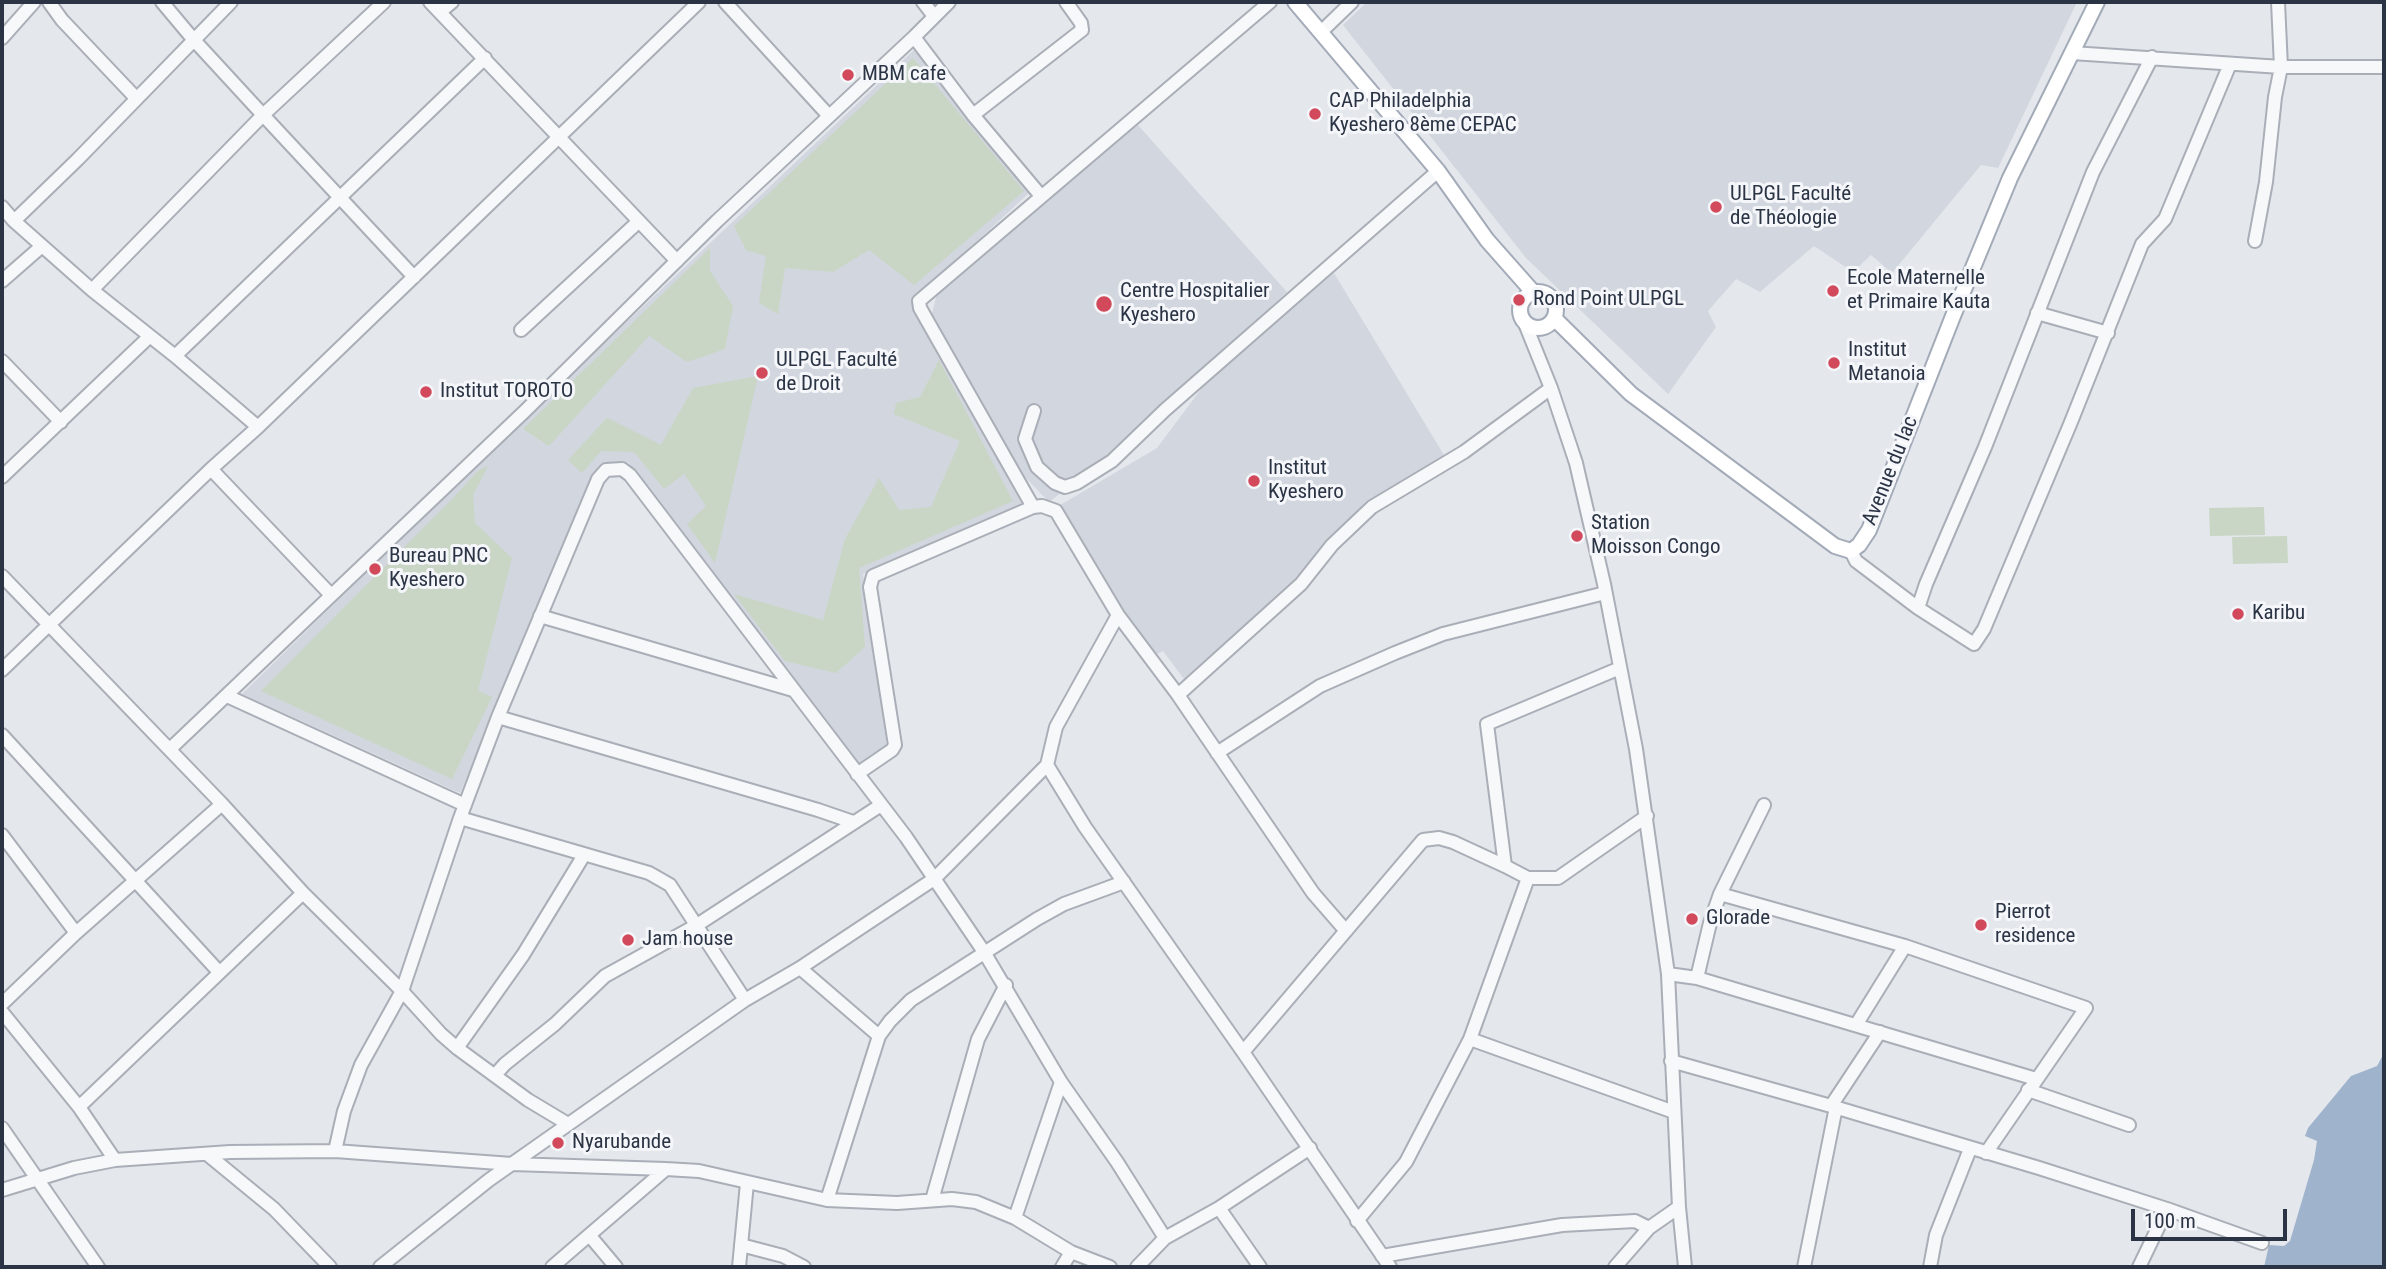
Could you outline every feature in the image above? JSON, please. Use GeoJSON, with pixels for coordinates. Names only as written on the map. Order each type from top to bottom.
{"type":"FeatureCollection","features":[{"type":"Feature","properties":{"kind":"main road"},"geometry":{"type":"LineString","coordinates":[[1295,2],[1438,171],[1487,240],[1533,292]]}},
{"type":"Feature","properties":{"kind":"main road","name":"Avenue du lac"},"geometry":{"type":"LineString","coordinates":[[1851,551],[1859,545],[1869,530],[2010,178],[2097,2]]}},
{"type":"Feature","properties":{"kind":"main road"},"geometry":{"type":"LineString","coordinates":[[1533,292],[1544,292],[1552,298],[1556,308],[1554,318],[1542,328],[1532,327],[1524,321],[1520,306],[1525,297],[1533,292]]}},
{"type":"Feature","properties":{"kind":"main road"},"geometry":{"type":"LineString","coordinates":[[1554,318],[1631,394],[1835,546],[1851,551]]}},
{"type":"Feature","properties":{"kind":"street"},"geometry":{"type":"LineString","coordinates":[[2,38],[34,2]]}},
{"type":"Feature","properties":{"kind":"street"},"geometry":{"type":"LineString","coordinates":[[49,2],[62,20],[136,98]]}},
{"type":"Feature","properties":{"kind":"street"},"geometry":{"type":"LineString","coordinates":[[162,2],[193,39],[414,276]]}},
{"type":"Feature","properties":{"kind":"street"},"geometry":{"type":"LineString","coordinates":[[14,220],[78,159],[231,2]]}},
{"type":"Feature","properties":{"kind":"street"},"geometry":{"type":"LineString","coordinates":[[92,290],[263,115],[384,2]]}},
{"type":"Feature","properties":{"kind":"street"},"geometry":{"type":"LineString","coordinates":[[430,2],[677,261]]}},
{"type":"Feature","properties":{"kind":"street"},"geometry":{"type":"LineString","coordinates":[[440,12],[452,2]]}},
{"type":"Feature","properties":{"kind":"street"},"geometry":{"type":"LineString","coordinates":[[2,670],[699,2]]}},
{"type":"Feature","properties":{"kind":"street"},"geometry":{"type":"LineString","coordinates":[[724,2],[829,116]]}},
{"type":"Feature","properties":{"kind":"street"},"geometry":{"type":"LineString","coordinates":[[922,2],[934,16]]}},
{"type":"Feature","properties":{"kind":"street"},"geometry":{"type":"LineString","coordinates":[[170,749],[524,411],[717,220],[915,37],[949,2]]}},
{"type":"Feature","properties":{"kind":"street"},"geometry":{"type":"LineString","coordinates":[[973,115],[1082,30],[1081,23],[1066,2]]}},
{"type":"Feature","properties":{"kind":"street"},"geometry":{"type":"LineString","coordinates":[[1032,507],[920,308],[919,301],[1270,2]]}},
{"type":"Feature","properties":{"kind":"street"},"geometry":{"type":"LineString","coordinates":[[1322,31],[1352,2]]}},
{"type":"Feature","properties":{"kind":"street"},"geometry":{"type":"LineString","coordinates":[[2255,241],[2266,182],[2281,67],[2278,2]]}},
{"type":"Feature","properties":{"kind":"street"},"geometry":{"type":"LineString","coordinates":[[915,37],[973,115],[1041,196]]}},
{"type":"Feature","properties":{"kind":"street"},"geometry":{"type":"LineString","coordinates":[[2072,53],[2281,67],[2384,67]]}},
{"type":"Feature","properties":{"kind":"street"},"geometry":{"type":"LineString","coordinates":[[1918,608],[1985,447],[2093,172],[2152,57]]}},
{"type":"Feature","properties":{"kind":"street"},"geometry":{"type":"LineString","coordinates":[[175,356],[485,58]]}},
{"type":"Feature","properties":{"kind":"street"},"geometry":{"type":"LineString","coordinates":[[1851,551],[1856,561],[1918,608],[1974,644],[1984,629],[2108,333],[2142,244],[2165,219],[2230,64]]}},
{"type":"Feature","properties":{"kind":"street"},"geometry":{"type":"LineString","coordinates":[[1034,411],[1025,439],[1037,467],[1055,483],[1065,487],[1077,483],[1112,461],[1165,410],[1438,171]]}},
{"type":"Feature","properties":{"kind":"street"},"geometry":{"type":"LineString","coordinates":[[2,207],[92,290],[258,427]]}},
{"type":"Feature","properties":{"kind":"street"},"geometry":{"type":"LineString","coordinates":[[521,330],[638,222]]}},
{"type":"Feature","properties":{"kind":"street"},"geometry":{"type":"LineString","coordinates":[[2,281],[42,246]]}},
{"type":"Feature","properties":{"kind":"street"},"geometry":{"type":"LineString","coordinates":[[2037,313],[2108,333]]}},
{"type":"Feature","properties":{"kind":"street"},"geometry":{"type":"LineString","coordinates":[[1524,321],[1551,388],[1576,463],[1605,593],[1647,817],[1668,974],[1679,1207],[1685,1267]]}},
{"type":"Feature","properties":{"kind":"street"},"geometry":{"type":"LineString","coordinates":[[2,477],[150,336]]}},
{"type":"Feature","properties":{"kind":"street"},"geometry":{"type":"LineString","coordinates":[[2,361],[61,422]]}},
{"type":"Feature","properties":{"kind":"street"},"geometry":{"type":"LineString","coordinates":[[1178,695],[1301,584],[1332,545],[1372,507],[1464,452],[1551,388]]}},
{"type":"Feature","properties":{"kind":"street"},"geometry":{"type":"LineString","coordinates":[[211,469],[331,595]]}},
{"type":"Feature","properties":{"kind":"street"},"geometry":{"type":"LineString","coordinates":[[335,1150],[344,1111],[361,1065],[402,991],[460,818],[498,718],[597,479],[606,470],[622,470],[630,475],[906,837],[1006,985],[1061,1083],[1165,1238]]}},
{"type":"Feature","properties":{"kind":"street"},"geometry":{"type":"LineString","coordinates":[[857,774],[892,750],[895,745],[870,587],[873,576],[1032,507],[1042,506],[1056,511],[1118,614],[1178,695],[1313,893],[1346,931]]}},
{"type":"Feature","properties":{"kind":"street"},"geometry":{"type":"LineString","coordinates":[[2,576],[170,749],[303,893],[457,1048],[568,1124]]}},
{"type":"Feature","properties":{"kind":"street"},"geometry":{"type":"LineString","coordinates":[[1217,753],[1320,687],[1395,653],[1443,635],[1605,593]]}},
{"type":"Feature","properties":{"kind":"street"},"geometry":{"type":"LineString","coordinates":[[380,1267],[489,1180],[745,1000],[800,968],[934,879],[1047,765],[1056,727],[1118,614]]}},
{"type":"Feature","properties":{"kind":"street"},"geometry":{"type":"LineString","coordinates":[[540,616],[793,690]]}},
{"type":"Feature","properties":{"kind":"street"},"geometry":{"type":"LineString","coordinates":[[1505,866],[1487,724],[1620,668]]}},
{"type":"Feature","properties":{"kind":"street"},"geometry":{"type":"LineString","coordinates":[[227,696],[465,805]]}},
{"type":"Feature","properties":{"kind":"street"},"geometry":{"type":"LineString","coordinates":[[498,718],[853,822]]}},
{"type":"Feature","properties":{"kind":"street"},"geometry":{"type":"LineString","coordinates":[[2,735],[219,972]]}},
{"type":"Feature","properties":{"kind":"street"},"geometry":{"type":"LineString","coordinates":[[1047,765],[1085,827],[1390,1267]]}},
{"type":"Feature","properties":{"kind":"street"},"geometry":{"type":"LineString","coordinates":[[2,1004],[76,933],[222,804]]}},
{"type":"Feature","properties":{"kind":"street"},"geometry":{"type":"LineString","coordinates":[[495,1075],[606,976],[697,925],[881,805]]}},
{"type":"Feature","properties":{"kind":"street"},"geometry":{"type":"LineString","coordinates":[[1697,978],[1720,894],[1765,805]]}},
{"type":"Feature","properties":{"kind":"street"},"geometry":{"type":"LineString","coordinates":[[1243,1052],[1423,840],[1439,838],[1453,842],[1528,878],[1558,878],[1647,817]]}},
{"type":"Feature","properties":{"kind":"street"},"geometry":{"type":"LineString","coordinates":[[460,818],[649,873],[670,885],[745,1000]]}},
{"type":"Feature","properties":{"kind":"street"},"geometry":{"type":"LineString","coordinates":[[2,836],[76,933]]}},
{"type":"Feature","properties":{"kind":"street"},"geometry":{"type":"LineString","coordinates":[[457,1048],[523,955],[584,855]]}},
{"type":"Feature","properties":{"kind":"street"},"geometry":{"type":"LineString","coordinates":[[1357,1221],[1406,1163],[1470,1039],[1528,878]]}},
{"type":"Feature","properties":{"kind":"street"},"geometry":{"type":"LineString","coordinates":[[827,1200],[879,1036],[890,1021],[911,1000],[1050,911],[1124,882]]}},
{"type":"Feature","properties":{"kind":"street"},"geometry":{"type":"LineString","coordinates":[[79,1107],[303,893]]}},
{"type":"Feature","properties":{"kind":"street"},"geometry":{"type":"LineString","coordinates":[[1720,894],[1905,946],[2087,1008],[1986,1153]]}},
{"type":"Feature","properties":{"kind":"street"},"geometry":{"type":"LineString","coordinates":[[1856,1025],[1905,946]]}},
{"type":"Feature","properties":{"kind":"street"},"geometry":{"type":"LineString","coordinates":[[800,968],[879,1036]]}},
{"type":"Feature","properties":{"kind":"street"},"geometry":{"type":"LineString","coordinates":[[1668,974],[1697,978],[1880,1032],[2032,1084],[2129,1125]]}},
{"type":"Feature","properties":{"kind":"street"},"geometry":{"type":"LineString","coordinates":[[932,1200],[978,1039],[1006,985]]}},
{"type":"Feature","properties":{"kind":"street"},"geometry":{"type":"LineString","coordinates":[[2,1012],[79,1107],[115,1160]]}},
{"type":"Feature","properties":{"kind":"street"},"geometry":{"type":"LineString","coordinates":[[1804,1267],[1834,1106],[1880,1032]]}},
{"type":"Feature","properties":{"kind":"street"},"geometry":{"type":"LineString","coordinates":[[1470,1039],[1674,1112]]}},
{"type":"Feature","properties":{"kind":"street"},"geometry":{"type":"LineString","coordinates":[[1671,1061],[1834,1106],[2167,1209],[2262,1243]]}},
{"type":"Feature","properties":{"kind":"street"},"geometry":{"type":"LineString","coordinates":[[1015,1218],[1061,1083]]}},
{"type":"Feature","properties":{"kind":"street"},"geometry":{"type":"LineString","coordinates":[[2,1128],[98,1267]]}},
{"type":"Feature","properties":{"kind":"street"},"geometry":{"type":"LineString","coordinates":[[1137,1267],[1165,1238],[1219,1208],[1310,1148]]}},
{"type":"Feature","properties":{"kind":"street"},"geometry":{"type":"LineString","coordinates":[[1930,1267],[1936,1235],[1970,1149]]}},
{"type":"Feature","properties":{"kind":"street"},"geometry":{"type":"LineString","coordinates":[[2,1190],[74,1168],[115,1160],[335,1150],[512,1164],[699,1171],[827,1200],[897,1203],[953,1199],[976,1202],[1015,1218],[1071,1252],[1110,1267]]}},
{"type":"Feature","properties":{"kind":"street"},"geometry":{"type":"LineString","coordinates":[[206,1154],[274,1209],[330,1267]]}},
{"type":"Feature","properties":{"kind":"street"},"geometry":{"type":"LineString","coordinates":[[552,1267],[666,1169]]}},
{"type":"Feature","properties":{"kind":"street"},"geometry":{"type":"LineString","coordinates":[[739,1267],[747,1183]]}},
{"type":"Feature","properties":{"kind":"street"},"geometry":{"type":"LineString","coordinates":[[1615,1267],[1649,1228],[1679,1207]]}},
{"type":"Feature","properties":{"kind":"street"},"geometry":{"type":"LineString","coordinates":[[1219,1208],[1259,1267]]}},
{"type":"Feature","properties":{"kind":"street"},"geometry":{"type":"LineString","coordinates":[[2139,1267],[2167,1209]]}},
{"type":"Feature","properties":{"kind":"street"},"geometry":{"type":"LineString","coordinates":[[1382,1255],[1562,1225],[1635,1221],[1649,1228]]}},
{"type":"Feature","properties":{"kind":"street"},"geometry":{"type":"LineString","coordinates":[[590,1236],[616,1267]]}},
{"type":"Feature","properties":{"kind":"street"},"geometry":{"type":"LineString","coordinates":[[741,1245],[777,1254],[804,1267]]}},
{"type":"Feature","properties":{"kind":"street"},"geometry":{"type":"LineString","coordinates":[[1062,1267],[1071,1252]]}},
{"type":"Feature","properties":{"kind":"shaded area","name":"ULPGL Faculté de Théologie"},"geometry":{"type":"Polygon","coordinates":[[[1367,2],[2077,2],[1998,168],[1981,165],[1892,273],[1871,255],[1853,272],[1814,246],[1760,292],[1736,279],[1708,311],[1716,327],[1668,394],[1526,258],[1343,25],[1367,2]]]}},
{"type":"Feature","properties":{"kind":"shaded area","name":"ULPGL Faculté de Droit"},"geometry":{"type":"Polygon","coordinates":[[[914,50],[1029,193],[918,296],[916,304],[1022,504],[863,574],[887,746],[856,766],[628,462],[601,464],[460,793],[242,694],[500,442],[914,50]]]}},
{"type":"Feature","properties":{"kind":"shaded area","name":"Centre Hospitalier Kyeshero"},"geometry":{"type":"Polygon","coordinates":[[[1137,124],[1287,292],[1109,456],[1049,502],[1021,473],[975,398],[931,317],[938,290],[1137,124]]]}},
{"type":"Feature","properties":{"kind":"shaded area","name":"Institut Kyeshero"},"geometry":{"type":"Polygon","coordinates":[[[1334,273],[1447,460],[1365,502],[1296,581],[1184,679],[1163,651],[1154,656],[1057,507],[1157,448],[1207,381],[1334,273]]]}},
{"type":"Feature","properties":{"kind":"green space"},"geometry":{"type":"Polygon","coordinates":[[[913,58],[1024,191],[914,285],[869,250],[833,272],[785,268],[778,314],[759,303],[766,256],[746,250],[734,226],[913,58]]]}},
{"type":"Feature","properties":{"kind":"green space"},"geometry":{"type":"Polygon","coordinates":[[[710,248],[710,271],[733,306],[725,349],[687,362],[649,336],[549,446],[523,429],[710,248]]]}},
{"type":"Feature","properties":{"kind":"green space"},"geometry":{"type":"Polygon","coordinates":[[[939,360],[1013,501],[859,568],[865,647],[836,673],[785,661],[734,594],[823,620],[845,539],[879,478],[899,510],[931,507],[960,441],[894,414],[896,403],[920,397],[939,360]]]}},
{"type":"Feature","properties":{"kind":"green space"},"geometry":{"type":"Polygon","coordinates":[[[758,376],[715,563],[687,524],[706,506],[684,474],[664,489],[634,452],[601,451],[582,473],[568,460],[607,418],[661,445],[693,388],[758,376]]]}},
{"type":"Feature","properties":{"kind":"green space"},"geometry":{"type":"Polygon","coordinates":[[[488,466],[473,495],[475,523],[512,558],[478,691],[492,697],[452,779],[261,691],[478,471],[488,466]]]}},
{"type":"Feature","properties":{"kind":"green space"},"geometry":{"type":"Polygon","coordinates":[[[2264,507],[2265,535],[2210,536],[2209,508],[2264,507]]]}},
{"type":"Feature","properties":{"kind":"green space"},"geometry":{"type":"Polygon","coordinates":[[[2287,536],[2288,563],[2233,564],[2232,537],[2287,536]]]}},
{"type":"Feature","properties":{"kind":"water"},"geometry":{"type":"Polygon","coordinates":[[[2384,1053],[2384,1267],[2264,1267],[2269,1245],[2284,1246],[2290,1241],[2314,1160],[2317,1141],[2305,1136],[2308,1128],[2351,1076],[2377,1066],[2384,1053]]]}},
{"type":"Feature","properties":{"kind":"place","name":"MBM cafe"},"geometry":{"type":"Point","coordinates":[848,75]}},
{"type":"Feature","properties":{"kind":"place","name":"CAP Philadelphia Kyeshero 8ème CEPAC"},"geometry":{"type":"Point","coordinates":[1315,114]}},
{"type":"Feature","properties":{"kind":"place","name":"ULPGL Faculté de Théologie"},"geometry":{"type":"Point","coordinates":[1716,207]}},
{"type":"Feature","properties":{"kind":"place","name":"Ecole Maternelle et Primaire Kauta"},"geometry":{"type":"Point","coordinates":[1833,291]}},
{"type":"Feature","properties":{"kind":"place","name":"Rond Point ULPGL"},"geometry":{"type":"Point","coordinates":[1519,300]}},
{"type":"Feature","properties":{"kind":"place","name":"Centre Hospitalier Kyeshero"},"geometry":{"type":"Point","coordinates":[1104,304]}},
{"type":"Feature","properties":{"kind":"place","name":"Institut Metanoia"},"geometry":{"type":"Point","coordinates":[1834,363]}},
{"type":"Feature","properties":{"kind":"place","name":"ULPGL Faculté de Droit"},"geometry":{"type":"Point","coordinates":[762,373]}},
{"type":"Feature","properties":{"kind":"place","name":"Institut TOROTO"},"geometry":{"type":"Point","coordinates":[426,392]}},
{"type":"Feature","properties":{"kind":"place","name":"Institut Kyeshero"},"geometry":{"type":"Point","coordinates":[1254,481]}},
{"type":"Feature","properties":{"kind":"place","name":"Station Moisson Congo"},"geometry":{"type":"Point","coordinates":[1577,536]}},
{"type":"Feature","properties":{"kind":"place","name":"Bureau PNC Kyeshero"},"geometry":{"type":"Point","coordinates":[375,569]}},
{"type":"Feature","properties":{"kind":"place","name":"Karibu"},"geometry":{"type":"Point","coordinates":[2238,614]}},
{"type":"Feature","properties":{"kind":"place","name":"Glorade"},"geometry":{"type":"Point","coordinates":[1692,919]}},
{"type":"Feature","properties":{"kind":"place","name":"Pierrot residence"},"geometry":{"type":"Point","coordinates":[1981,925]}},
{"type":"Feature","properties":{"kind":"place","name":"Jam house"},"geometry":{"type":"Point","coordinates":[628,940]}},
{"type":"Feature","properties":{"kind":"place","name":"Nyarubande"},"geometry":{"type":"Point","coordinates":[558,1143]}}]}
